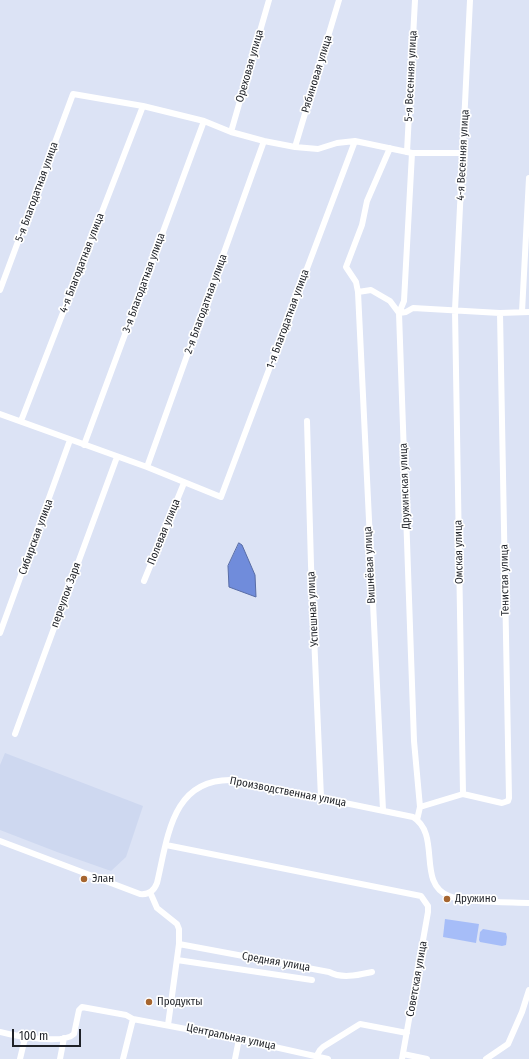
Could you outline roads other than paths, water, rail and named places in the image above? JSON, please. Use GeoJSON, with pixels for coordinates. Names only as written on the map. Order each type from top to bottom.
{"type":"FeatureCollection","features":[{"type":"Feature","properties":{"kind":"street","name":"Ореховая улица"},"geometry":{"type":"LineString","coordinates":[[231,132],[269,0]]}},
{"type":"Feature","properties":{"kind":"street","name":"Рябиновая улица"},"geometry":{"type":"LineString","coordinates":[[295,147],[339,0]]}},
{"type":"Feature","properties":{"kind":"street","name":"5-я Весенняя улица"},"geometry":{"type":"LineString","coordinates":[[410,153],[415,0]]}},
{"type":"Feature","properties":{"kind":"street","name":"4-я Весенняя улица"},"geometry":{"type":"LineString","coordinates":[[455,310],[470,0]]}},
{"type":"Feature","properties":{"kind":"street","name":"5-я Благодатная улица"},"geometry":{"type":"LineString","coordinates":[[0,290],[73,94],[143,106]]}},
{"type":"Feature","properties":{"kind":"street"},"geometry":{"type":"LineString","coordinates":[[143,106],[204,121],[231,132],[264,141],[295,147],[318,149],[337,143],[355,141],[410,153],[463,153]]}},
{"type":"Feature","properties":{"kind":"street","name":"4-я Благодатная улица"},"geometry":{"type":"LineString","coordinates":[[21,421],[143,106]]}},
{"type":"Feature","properties":{"kind":"street","name":"3-я Благодатная улица"},"geometry":{"type":"LineString","coordinates":[[84,445],[204,121]]}},
{"type":"Feature","properties":{"kind":"street","name":"2-я Благодатная улица"},"geometry":{"type":"LineString","coordinates":[[147,467],[264,141]]}},
{"type":"Feature","properties":{"kind":"street","name":"1-я Благодатная улица"},"geometry":{"type":"LineString","coordinates":[[184,483],[221,498],[355,141]]}},
{"type":"Feature","properties":{"kind":"street"},"geometry":{"type":"LineString","coordinates":[[390,148],[367,201],[362,225],[346,267],[356,282],[358,292],[371,290],[390,301],[399,313],[406,312],[413,308],[500,313],[529,312]]}},
{"type":"Feature","properties":{"kind":"street","name":"Дружинская улица"},"geometry":{"type":"LineString","coordinates":[[410,153],[404,301],[399,313],[414,741],[420,807],[417,820]]}},
{"type":"Feature","properties":{"kind":"street"},"geometry":{"type":"LineString","coordinates":[[522,312],[529,178]]}},
{"type":"Feature","properties":{"kind":"street","name":"Вишнёвая улица"},"geometry":{"type":"LineString","coordinates":[[358,292],[383,810]]}},
{"type":"Feature","properties":{"kind":"street","name":"Омская улица"},"geometry":{"type":"LineString","coordinates":[[455,310],[463,794]]}},
{"type":"Feature","properties":{"kind":"street","name":"Тенистая улица"},"geometry":{"type":"LineString","coordinates":[[463,794],[502,803],[508,801],[509,798],[500,313]]}},
{"type":"Feature","properties":{"kind":"street"},"geometry":{"type":"LineString","coordinates":[[0,414],[147,467],[184,483]]}},
{"type":"Feature","properties":{"kind":"street","name":"Успешная улица"},"geometry":{"type":"LineString","coordinates":[[307,421],[310,558],[321,798]]}},
{"type":"Feature","properties":{"kind":"street","name":"Сибирская улица"},"geometry":{"type":"LineString","coordinates":[[0,633],[70,440]]}},
{"type":"Feature","properties":{"kind":"street","name":"переулок Заря"},"geometry":{"type":"LineString","coordinates":[[15,734],[116,457]]}},
{"type":"Feature","properties":{"kind":"street","name":"Полевая улица"},"geometry":{"type":"LineString","coordinates":[[144,581],[184,483]]}},
{"type":"Feature","properties":{"kind":"street","name":"Производственная улица"},"geometry":{"type":"LineString","coordinates":[[150,892],[158,883],[174,817],[181,804],[193,791],[207,783],[219,780],[233,780],[406,814],[417,820]]}},
{"type":"Feature","properties":{"kind":"street"},"geometry":{"type":"LineString","coordinates":[[420,807],[463,794]]}},
{"type":"Feature","properties":{"kind":"street"},"geometry":{"type":"LineString","coordinates":[[417,820],[425,828],[428,837],[432,878],[436,886],[442,892],[450,897],[461,899],[529,903]]}},
{"type":"Feature","properties":{"kind":"street"},"geometry":{"type":"LineString","coordinates":[[0,841],[140,894],[146,895],[150,892],[157,908],[177,924],[179,928],[179,944],[168,1024]]}},
{"type":"Feature","properties":{"kind":"street","name":"Советская улица"},"geometry":{"type":"LineString","coordinates":[[166,845],[423,898],[428,906],[428,912],[403,1056]]}},
{"type":"Feature","properties":{"kind":"street","name":"Средняя улица"},"geometry":{"type":"LineString","coordinates":[[179,944],[333,974],[352,976],[372,972]]}},
{"type":"Feature","properties":{"kind":"street"},"geometry":{"type":"LineString","coordinates":[[177,960],[312,980]]}},
{"type":"Feature","properties":{"kind":"street"},"geometry":{"type":"LineString","coordinates":[[486,1059],[508,1044],[515,1030],[529,990]]}},
{"type":"Feature","properties":{"kind":"street","name":"Центральная улица"},"geometry":{"type":"LineString","coordinates":[[64,1038],[74,1034],[79,1010],[82,1007],[126,1015],[132,1019],[168,1024],[328,1059]]}},
{"type":"Feature","properties":{"kind":"street"},"geometry":{"type":"LineString","coordinates":[[123,1059],[132,1019]]}},
{"type":"Feature","properties":{"kind":"street"},"geometry":{"type":"LineString","coordinates":[[316,1057],[323,1047],[360,1024],[407,1033]]}},
{"type":"Feature","properties":{"kind":"street"},"geometry":{"type":"LineString","coordinates":[[0,1032],[25,1038],[64,1038],[60,1059]]}},
{"type":"Feature","properties":{"kind":"street"},"geometry":{"type":"LineString","coordinates":[[20,1059],[25,1038]]}},
{"type":"Feature","properties":{"kind":"street"},"geometry":{"type":"LineString","coordinates":[[235,1059],[239,1039]]}},
{"type":"Feature","properties":{"kind":"street"},"geometry":{"type":"LineString","coordinates":[[403,1056],[427,1059]]}},
{"type":"Feature","properties":{"kind":"place","name":"Элан"},"geometry":{"type":"Point","coordinates":[84,879]}},
{"type":"Feature","properties":{"kind":"place","name":"Дружино"},"geometry":{"type":"Point","coordinates":[447,899]}},
{"type":"Feature","properties":{"kind":"place","name":"Продукты"},"geometry":{"type":"Point","coordinates":[149,1002]}}]}
